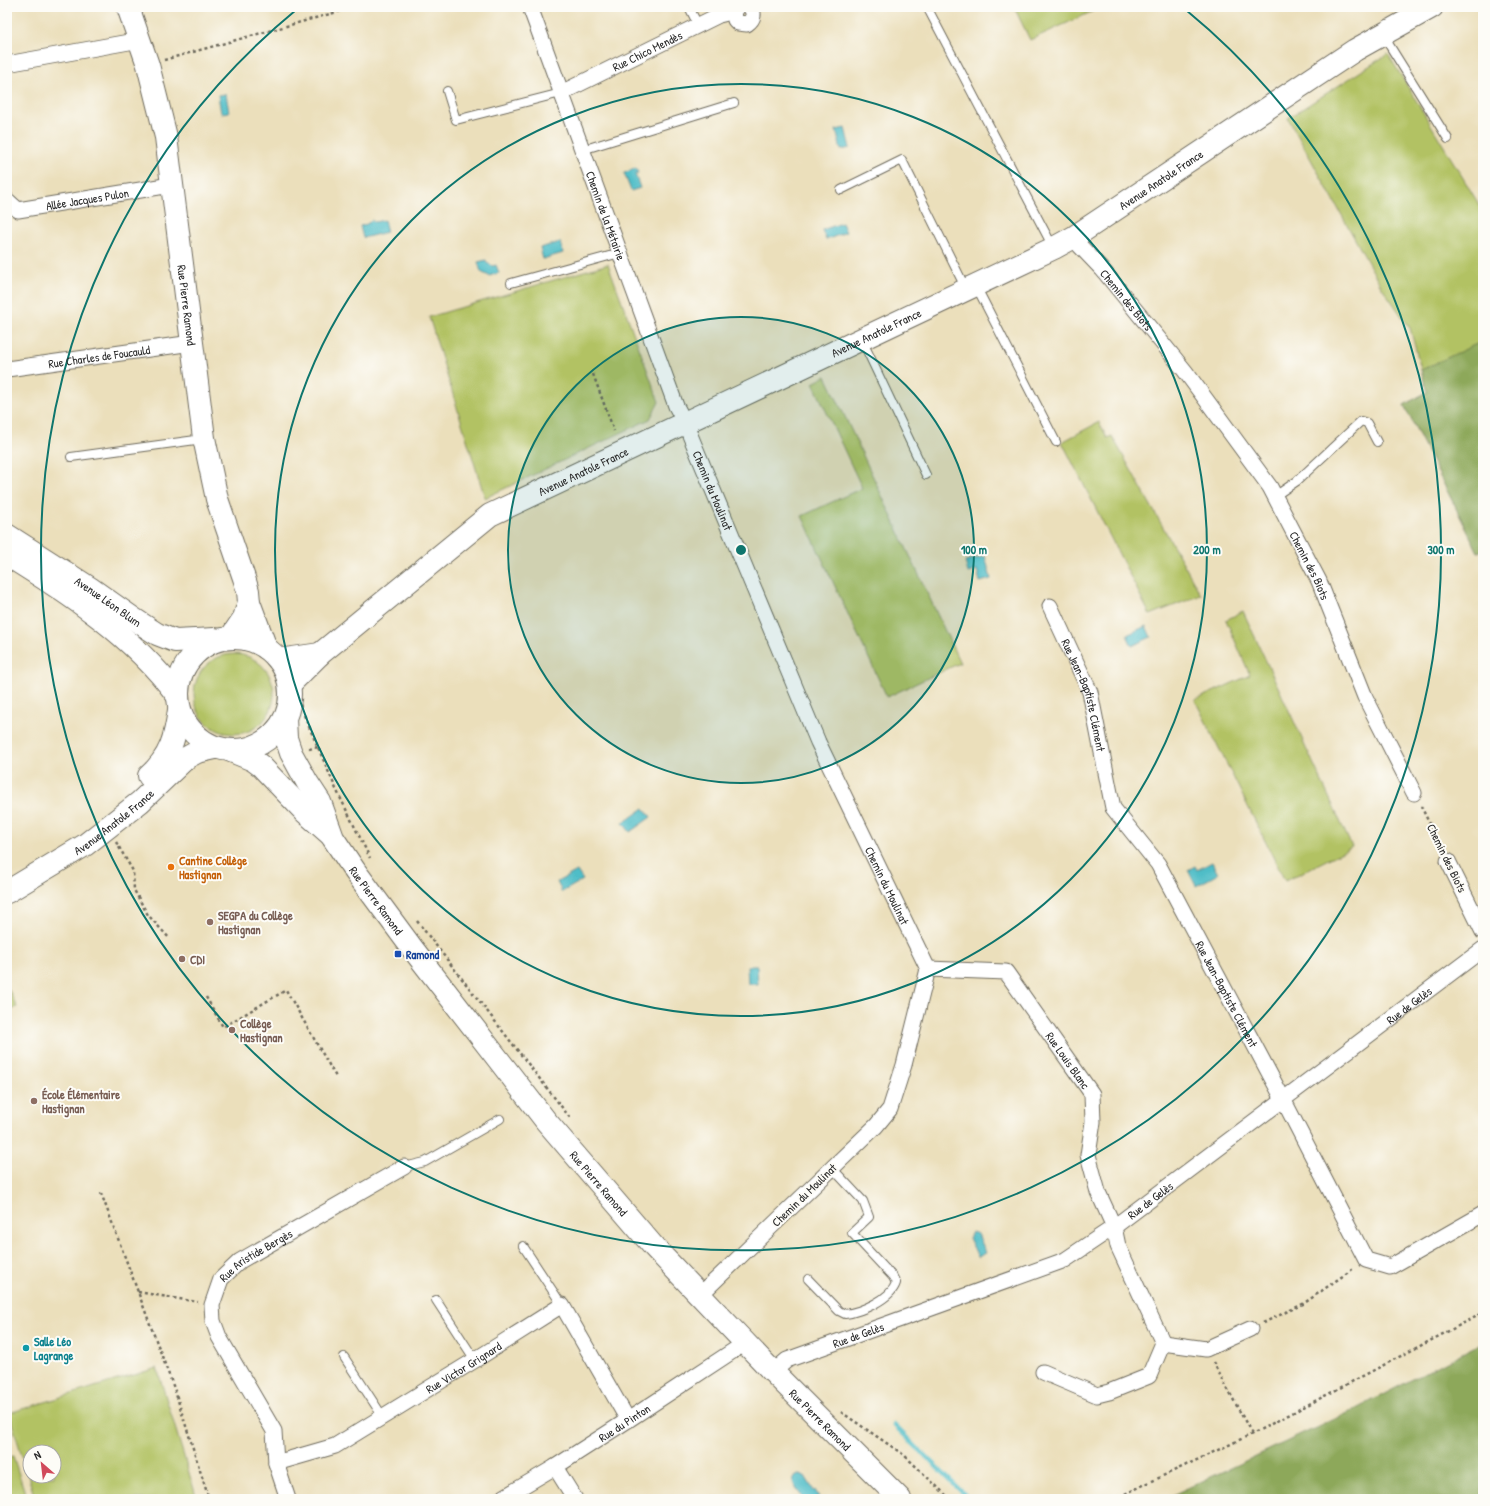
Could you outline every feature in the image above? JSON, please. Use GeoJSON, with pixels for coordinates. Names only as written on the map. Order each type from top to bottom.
{"type":"FeatureCollection","features":[{"type":"Feature","properties":{"kind":"street","name":"Rue Pierre Ramond"},"geometry":{"type":"LineString","coordinates":[[128,7],[148,65],[166,137],[204,438],[217,499],[244,578],[248,591],[249,602],[272,654]]}},
{"type":"Feature","properties":{"kind":"street","name":"Chemin de la Métairie"},"geometry":{"type":"LineString","coordinates":[[530,7],[676,406],[685,423]]}},
{"type":"Feature","properties":{"kind":"street","name":"Rue Chico Mendès"},"geometry":{"type":"LineString","coordinates":[[562,93],[719,15],[736,9],[735,20],[743,24],[747,24],[753,18],[754,14],[750,7]]}},
{"type":"Feature","properties":{"kind":"street","name":"Avenue Anatole France"},"geometry":{"type":"LineString","coordinates":[[296,689],[320,654],[490,515],[1054,248],[1074,237],[1355,50],[1432,7]]}},
{"type":"Feature","properties":{"kind":"street"},"geometry":{"type":"LineString","coordinates":[[7,64],[140,40]]}},
{"type":"Feature","properties":{"kind":"street","name":"Allée Jacques Pulon"},"geometry":{"type":"LineString","coordinates":[[7,200],[18,210],[171,185]]}},
{"type":"Feature","properties":{"kind":"street","name":"Chemin des Biots"},"geometry":{"type":"LineString","coordinates":[[1074,237],[1080,246],[1102,269],[1184,371],[1265,481],[1319,581],[1365,697],[1414,793]]}},
{"type":"Feature","properties":{"kind":"street","name":"Rue Charles de Foucauld"},"geometry":{"type":"LineString","coordinates":[[7,369],[192,343]]}},
{"type":"Feature","properties":{"kind":"street","name":"Chemin du Moulinat"},"geometry":{"type":"LineString","coordinates":[[685,423],[818,742],[928,969],[904,1065],[890,1109],[876,1126],[700,1295]]}},
{"type":"Feature","properties":{"kind":"street","name":"Avenue Léon Blum"},"geometry":{"type":"LineString","coordinates":[[7,535],[90,588],[157,634],[175,641],[224,638]]}},
{"type":"Feature","properties":{"kind":"street","name":"Avenue Léon Blum"},"geometry":{"type":"LineString","coordinates":[[7,555],[79,602],[116,631],[158,672],[178,703]]}},
{"type":"Feature","properties":{"kind":"street"},"geometry":{"type":"LineString","coordinates":[[224,638],[244,618],[249,602]]}},
{"type":"Feature","properties":{"kind":"street","name":"Rue Jean-Baptiste Clément"},"geometry":{"type":"LineString","coordinates":[[1050,606],[1090,692],[1113,808],[1158,864],[1283,1099],[1366,1260]]}},
{"type":"Feature","properties":{"kind":"street"},"geometry":{"type":"LineString","coordinates":[[224,638],[247,638],[272,654],[286,670],[296,689],[290,698],[288,712],[276,732],[263,742],[248,749],[223,749],[199,739],[187,726],[178,703],[179,677],[188,661],[201,647],[224,638]]}},
{"type":"Feature","properties":{"kind":"street"},"geometry":{"type":"LineString","coordinates":[[272,654],[320,654]]}},
{"type":"Feature","properties":{"kind":"street","name":"Avenue Anatole France"},"geometry":{"type":"LineString","coordinates":[[7,876],[78,834],[131,792],[156,769],[166,757],[172,746],[176,733],[178,703]]}},
{"type":"Feature","properties":{"kind":"street","name":"Rue Pierre Ramond"},"geometry":{"type":"LineString","coordinates":[[285,718],[286,738],[291,753],[320,802],[333,838]]}},
{"type":"Feature","properties":{"kind":"street","name":"Rue Pierre Ramond"},"geometry":{"type":"LineString","coordinates":[[223,749],[253,760],[262,766],[305,812],[333,838],[412,948],[546,1121],[654,1247],[773,1372],[900,1499]]}},
{"type":"Feature","properties":{"kind":"street","name":"Avenue Anatole France"},"geometry":{"type":"LineString","coordinates":[[7,892],[85,845],[140,802],[186,758],[197,752],[223,749]]}},
{"type":"Feature","properties":{"kind":"street","name":"Chemin des Biots"},"geometry":{"type":"LineString","coordinates":[[1448,861],[1483,932]]}},
{"type":"Feature","properties":{"kind":"street","name":"Rue de Gelès"},"geometry":{"type":"LineString","coordinates":[[773,1372],[787,1360],[1065,1260],[1114,1227],[1483,949]]}},
{"type":"Feature","properties":{"kind":"street","name":"Rue Louis Blanc"},"geometry":{"type":"LineString","coordinates":[[928,969],[1006,972],[1092,1094],[1093,1122],[1088,1155],[1098,1192],[1114,1227],[1118,1246],[1163,1343]]}},
{"type":"Feature","properties":{"kind":"street","name":"Rue Aristide Bergès"},"geometry":{"type":"LineString","coordinates":[[276,1463],[274,1431],[219,1337],[213,1321],[212,1305],[221,1279],[240,1261],[404,1167]]}},
{"type":"Feature","properties":{"kind":"street"},"geometry":{"type":"LineString","coordinates":[[1366,1260],[1390,1267],[1483,1214]]}},
{"type":"Feature","properties":{"kind":"street"},"geometry":{"type":"LineString","coordinates":[[562,1304],[628,1420]]}},
{"type":"Feature","properties":{"kind":"street","name":"Rue Victor Grignard"},"geometry":{"type":"LineString","coordinates":[[276,1463],[335,1446],[475,1360],[562,1304]]}},
{"type":"Feature","properties":{"kind":"street"},"geometry":{"type":"LineString","coordinates":[[1043,1372],[1097,1395],[1109,1392],[1149,1376],[1163,1343],[1206,1349],[1250,1329]]}},
{"type":"Feature","properties":{"kind":"street","name":"Rue du Pinton"},"geometry":{"type":"LineString","coordinates":[[501,1499],[555,1467],[745,1343]]}},
{"type":"Feature","properties":{"kind":"street"},"geometry":{"type":"LineString","coordinates":[[276,1463],[288,1499]]}},
{"type":"Feature","properties":{"kind":"street"},"geometry":{"type":"LineString","coordinates":[[555,1467],[575,1499]]}},
{"type":"Feature","properties":{"kind":"lane"},"geometry":{"type":"LineString","coordinates":[[689,7],[698,25]]}},
{"type":"Feature","properties":{"kind":"lane"},"geometry":{"type":"LineString","coordinates":[[927,7],[1054,248]]}},
{"type":"Feature","properties":{"kind":"lane"},"geometry":{"type":"LineString","coordinates":[[1383,34],[1448,138]]}},
{"type":"Feature","properties":{"kind":"lane"},"geometry":{"type":"LineString","coordinates":[[447,91],[456,120],[562,93]]}},
{"type":"Feature","properties":{"kind":"lane"},"geometry":{"type":"LineString","coordinates":[[582,150],[734,103]]}},
{"type":"Feature","properties":{"kind":"lane"},"geometry":{"type":"LineString","coordinates":[[841,190],[902,160],[1056,442]]}},
{"type":"Feature","properties":{"kind":"lane"},"geometry":{"type":"LineString","coordinates":[[511,283],[620,253]]}},
{"type":"Feature","properties":{"kind":"lane"},"geometry":{"type":"LineString","coordinates":[[861,340],[926,475]]}},
{"type":"Feature","properties":{"kind":"lane"},"geometry":{"type":"LineString","coordinates":[[1274,496],[1296,481],[1361,421],[1367,423],[1377,442]]}},
{"type":"Feature","properties":{"kind":"lane"},"geometry":{"type":"LineString","coordinates":[[71,457],[204,438]]}},
{"type":"Feature","properties":{"kind":"lane"},"geometry":{"type":"LineString","coordinates":[[404,1167],[425,1162],[500,1119]]}},
{"type":"Feature","properties":{"kind":"lane"},"geometry":{"type":"LineString","coordinates":[[808,1279],[839,1311],[845,1314],[868,1307],[889,1295],[894,1289],[896,1283],[893,1277],[852,1233],[869,1217],[863,1201],[832,1168]]}},
{"type":"Feature","properties":{"kind":"lane"},"geometry":{"type":"LineString","coordinates":[[523,1246],[562,1304]]}},
{"type":"Feature","properties":{"kind":"lane"},"geometry":{"type":"LineString","coordinates":[[436,1300],[475,1360]]}},
{"type":"Feature","properties":{"kind":"lane"},"geometry":{"type":"LineString","coordinates":[[344,1357],[383,1417]]}},
{"type":"Feature","properties":{"kind":"path"},"geometry":{"type":"LineString","coordinates":[[148,65],[355,7]]}},
{"type":"Feature","properties":{"kind":"path"},"geometry":{"type":"LineString","coordinates":[[593,374],[614,431]]}},
{"type":"Feature","properties":{"kind":"path"},"geometry":{"type":"LineString","coordinates":[[296,689],[300,704],[336,789],[370,858],[375,864]]}},
{"type":"Feature","properties":{"kind":"path","name":"Chemin des Biots"},"geometry":{"type":"LineString","coordinates":[[1414,793],[1448,861]]}},
{"type":"Feature","properties":{"kind":"path"},"geometry":{"type":"LineString","coordinates":[[113,838],[133,871],[134,890],[148,915],[170,939]]}},
{"type":"Feature","properties":{"kind":"path"},"geometry":{"type":"LineString","coordinates":[[414,916],[572,1120]]}},
{"type":"Feature","properties":{"kind":"path"},"geometry":{"type":"LineString","coordinates":[[206,997],[223,1027],[286,990],[336,1077]]}},
{"type":"Feature","properties":{"kind":"path"},"geometry":{"type":"LineString","coordinates":[[101,1193],[175,1391],[209,1499]]}},
{"type":"Feature","properties":{"kind":"path"},"geometry":{"type":"LineString","coordinates":[[1250,1329],[1303,1304],[1366,1260]]}},
{"type":"Feature","properties":{"kind":"path"},"geometry":{"type":"LineString","coordinates":[[138,1292],[212,1305]]}},
{"type":"Feature","properties":{"kind":"path"},"geometry":{"type":"LineString","coordinates":[[1114,1499],[1252,1434],[1483,1313]]}},
{"type":"Feature","properties":{"kind":"path"},"geometry":{"type":"LineString","coordinates":[[1206,1349],[1252,1434]]}},
{"type":"Feature","properties":{"kind":"path"},"geometry":{"type":"LineString","coordinates":[[835,1407],[904,1455],[950,1499]]}},
{"type":"Feature","properties":{"kind":"green space"},"geometry":{"type":"Polygon","coordinates":[[[1014,7],[1102,7],[1030,40],[1014,7]]]}},
{"type":"Feature","properties":{"kind":"green space"},"geometry":{"type":"Polygon","coordinates":[[[1388,54],[1483,211],[1483,550],[1478,552],[1404,405],[1427,392],[1410,328],[1381,286],[1288,118],[1388,54]]]}},
{"type":"Feature","properties":{"kind":"green space"},"geometry":{"type":"Polygon","coordinates":[[[608,264],[659,402],[650,419],[485,498],[429,317],[608,264]]]}},
{"type":"Feature","properties":{"kind":"green space"},"geometry":{"type":"Polygon","coordinates":[[[1483,341],[1483,550],[1478,552],[1404,405],[1427,392],[1421,370],[1483,341]]]}},
{"type":"Feature","properties":{"kind":"green space"},"geometry":{"type":"Polygon","coordinates":[[[826,376],[960,663],[887,697],[802,516],[862,488],[813,383],[826,376]]]}},
{"type":"Feature","properties":{"kind":"green space"},"geometry":{"type":"Polygon","coordinates":[[[1099,422],[1107,438],[1112,436],[1201,595],[1150,615],[1062,442],[1099,422]]]}},
{"type":"Feature","properties":{"kind":"green space"},"geometry":{"type":"Polygon","coordinates":[[[1243,611],[1352,847],[1285,881],[1195,700],[1250,675],[1226,620],[1243,611]]]}},
{"type":"Feature","properties":{"kind":"green space"},"geometry":{"type":"Polygon","coordinates":[[[234,654],[249,657],[262,666],[271,679],[274,694],[271,709],[262,722],[249,731],[234,734],[219,731],[206,722],[197,709],[194,694],[197,679],[206,666],[219,657],[234,654]]]}},
{"type":"Feature","properties":{"kind":"green space"},"geometry":{"type":"Polygon","coordinates":[[[7,986],[17,1007],[7,1013],[7,986]]]}},
{"type":"Feature","properties":{"kind":"green space"},"geometry":{"type":"Polygon","coordinates":[[[1483,1342],[1483,1499],[1166,1498],[1354,1410],[1483,1342]]]}},
{"type":"Feature","properties":{"kind":"green space"},"geometry":{"type":"Polygon","coordinates":[[[157,1368],[197,1499],[35,1499],[30,1484],[62,1484],[62,1444],[22,1444],[22,1456],[9,1413],[157,1368]]]}},
{"type":"Feature","properties":{"kind":"green space"},"geometry":{"type":"Polygon","coordinates":[[[13,1456],[27,1499],[7,1499],[7,1458],[13,1456]]]}},
{"type":"Feature","properties":{"kind":"water"},"geometry":{"type":"Polygon","coordinates":[[[226,94],[229,112],[221,113],[218,95],[226,94]]]}},
{"type":"Feature","properties":{"kind":"water"},"geometry":{"type":"Polygon","coordinates":[[[845,128],[850,148],[841,150],[836,130],[845,128]]]}},
{"type":"Feature","properties":{"kind":"water"},"geometry":{"type":"Polygon","coordinates":[[[636,168],[638,173],[635,174],[640,188],[631,191],[624,173],[636,168]]]}},
{"type":"Feature","properties":{"kind":"water"},"geometry":{"type":"Polygon","coordinates":[[[371,220],[375,222],[384,220],[387,232],[363,238],[360,226],[367,224],[371,220]]]}},
{"type":"Feature","properties":{"kind":"water"},"geometry":{"type":"Polygon","coordinates":[[[842,223],[846,232],[826,240],[822,230],[842,223]]]}},
{"type":"Feature","properties":{"kind":"water"},"geometry":{"type":"Polygon","coordinates":[[[560,242],[563,253],[543,259],[540,248],[560,242]]]}},
{"type":"Feature","properties":{"kind":"water"},"geometry":{"type":"Polygon","coordinates":[[[486,260],[487,263],[493,266],[496,265],[499,273],[489,276],[481,272],[478,262],[486,260]]]}},
{"type":"Feature","properties":{"kind":"water"},"geometry":{"type":"Polygon","coordinates":[[[985,556],[991,579],[980,582],[977,570],[968,573],[965,561],[985,556]]]}},
{"type":"Feature","properties":{"kind":"water"},"geometry":{"type":"Polygon","coordinates":[[[1146,626],[1151,637],[1132,646],[1127,635],[1146,626]]]}},
{"type":"Feature","properties":{"kind":"water"},"geometry":{"type":"Polygon","coordinates":[[[644,808],[651,817],[630,832],[623,823],[644,808]]]}},
{"type":"Feature","properties":{"kind":"water"},"geometry":{"type":"Polygon","coordinates":[[[1212,862],[1218,874],[1196,886],[1188,870],[1195,866],[1197,870],[1212,862]]]}},
{"type":"Feature","properties":{"kind":"water"},"geometry":{"type":"Polygon","coordinates":[[[577,871],[583,880],[562,892],[557,882],[577,871]]]}},
{"type":"Feature","properties":{"kind":"water"},"geometry":{"type":"Polygon","coordinates":[[[747,966],[757,966],[758,984],[748,984],[747,966]]]}},
{"type":"Feature","properties":{"kind":"water"},"geometry":{"type":"Polygon","coordinates":[[[972,1232],[978,1234],[986,1253],[978,1257],[969,1238],[972,1232]]]}},
{"type":"Feature","properties":{"kind":"water"},"geometry":{"type":"Polygon","coordinates":[[[798,1475],[805,1476],[819,1497],[816,1499],[803,1499],[793,1482],[794,1478],[798,1475]]]}},
{"type":"Feature","properties":{"kind":"waterway"},"geometry":{"type":"LineString","coordinates":[[894,1425],[969,1499]]}},
{"type":"Feature","properties":{"kind":"place","name":"Cantine Collège Hastignan"},"geometry":{"type":"Point","coordinates":[171,867]}},
{"type":"Feature","properties":{"kind":"place","name":"SEGPA du Collège Hastignan"},"geometry":{"type":"Point","coordinates":[210,922]}},
{"type":"Feature","properties":{"kind":"place","name":"Ramond"},"geometry":{"type":"Point","coordinates":[398,954]}},
{"type":"Feature","properties":{"kind":"place","name":"CDI"},"geometry":{"type":"Point","coordinates":[182,959]}},
{"type":"Feature","properties":{"kind":"place","name":"Collège Hastignan"},"geometry":{"type":"Point","coordinates":[232,1030]}},
{"type":"Feature","properties":{"kind":"place","name":"École Élémentaire Hastignan"},"geometry":{"type":"Point","coordinates":[34,1101]}},
{"type":"Feature","properties":{"kind":"place","name":"Salle Léo Lagrange"},"geometry":{"type":"Point","coordinates":[26,1348]}}]}
